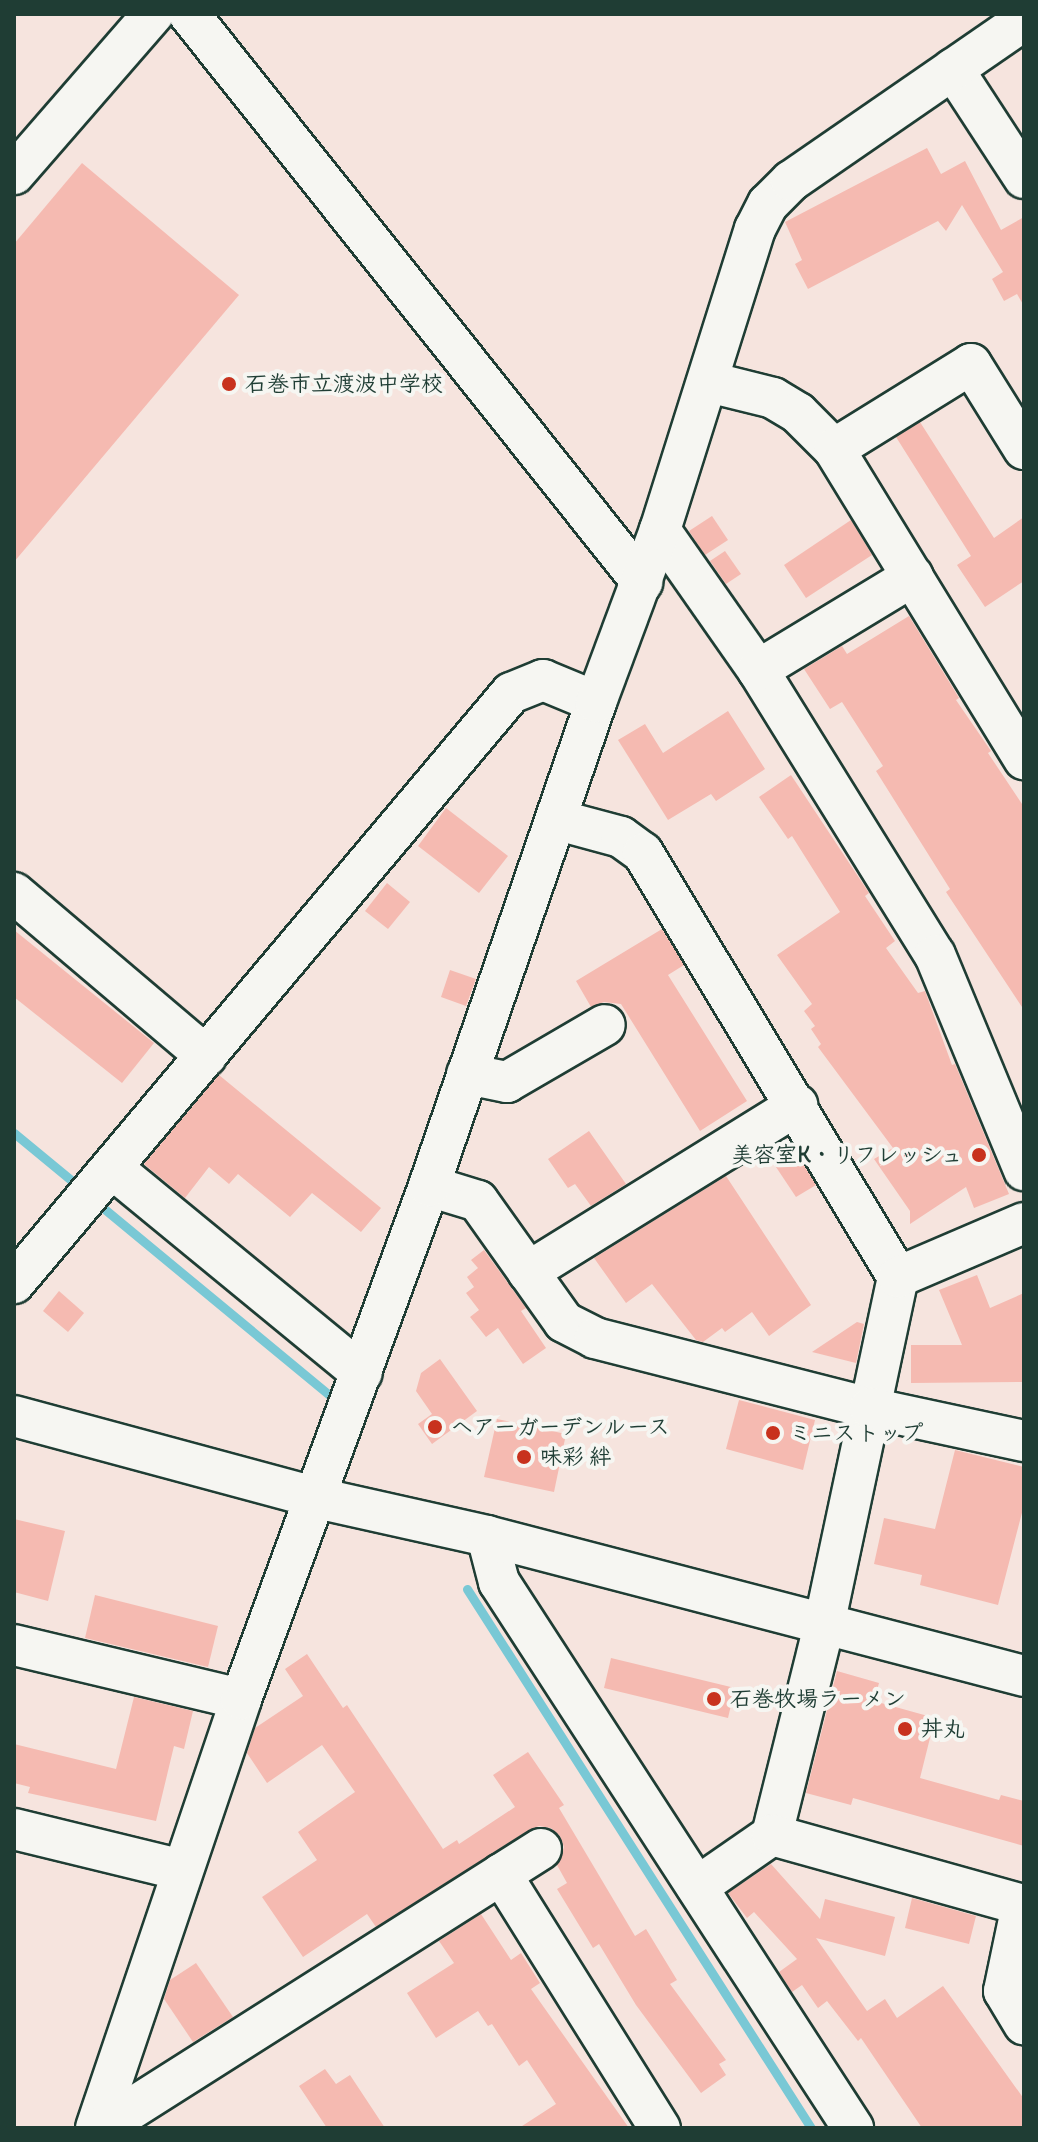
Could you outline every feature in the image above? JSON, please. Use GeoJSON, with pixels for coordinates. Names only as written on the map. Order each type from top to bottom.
{"type":"FeatureCollection","features":[{"type":"Feature","properties":{"kind":"street"},"geometry":{"type":"LineString","coordinates":[[14,174],[153,14]]}},
{"type":"Feature","properties":{"kind":"street"},"geometry":{"type":"LineString","coordinates":[[189,14],[642,582]]}},
{"type":"Feature","properties":{"kind":"street"},"geometry":{"type":"LineString","coordinates":[[98,2128],[241,1699],[362,1373],[558,820],[596,702],[660,530],[755,229],[768,204],[791,181],[1024,20]]}},
{"type":"Feature","properties":{"kind":"street"},"geometry":{"type":"LineString","coordinates":[[953,69],[1011,129],[1024,178]]}},
{"type":"Feature","properties":{"kind":"street"},"geometry":{"type":"LineString","coordinates":[[834,449],[971,364],[1024,449]]}},
{"type":"Feature","properties":{"kind":"street"},"geometry":{"type":"LineString","coordinates":[[709,382],[773,398],[798,413],[834,449],[1024,759]]}},
{"type":"Feature","properties":{"kind":"street"},"geometry":{"type":"LineString","coordinates":[[660,530],[758,670],[935,955],[1024,1170]]}},
{"type":"Feature","properties":{"kind":"street"},"geometry":{"type":"LineString","coordinates":[[758,670],[913,576]]}},
{"type":"Feature","properties":{"kind":"street"},"geometry":{"type":"LineString","coordinates":[[15,1280],[511,693],[543,680],[596,702]]}},
{"type":"Feature","properties":{"kind":"street"},"geometry":{"type":"LineString","coordinates":[[558,820],[621,837],[643,853],[898,1277],[824,1626],[772,1835],[697,1887]]}},
{"type":"Feature","properties":{"kind":"street"},"geometry":{"type":"LineString","coordinates":[[14,893],[206,1056]]}},
{"type":"Feature","properties":{"kind":"street"},"geometry":{"type":"LineString","coordinates":[[467,1074],[507,1082],[605,1025]]}},
{"type":"Feature","properties":{"kind":"street"},"geometry":{"type":"LineString","coordinates":[[528,1272],[797,1105]]}},
{"type":"Feature","properties":{"kind":"street"},"geometry":{"type":"LineString","coordinates":[[97,1185],[362,1373]]}},
{"type":"Feature","properties":{"kind":"street"},"geometry":{"type":"LineString","coordinates":[[429,1186],[478,1201],[564,1322],[595,1338],[870,1408],[1024,1441]]}},
{"type":"Feature","properties":{"kind":"street"},"geometry":{"type":"LineString","coordinates":[[898,1277],[1024,1223]]}},
{"type":"Feature","properties":{"kind":"street"},"geometry":{"type":"LineString","coordinates":[[14,1416],[317,1498],[487,1536],[1024,1676]]}},
{"type":"Feature","properties":{"kind":"street"},"geometry":{"type":"LineString","coordinates":[[487,1536],[499,1582],[853,2128]]}},
{"type":"Feature","properties":{"kind":"street"},"geometry":{"type":"LineString","coordinates":[[14,1645],[241,1699]]}},
{"type":"Feature","properties":{"kind":"street"},"geometry":{"type":"LineString","coordinates":[[14,1829],[182,1870]]}},
{"type":"Feature","properties":{"kind":"street"},"geometry":{"type":"LineString","coordinates":[[772,1835],[1022,1905],[1004,1991],[1024,2024]]}},
{"type":"Feature","properties":{"kind":"street"},"geometry":{"type":"LineString","coordinates":[[98,2128],[541,1849]]}},
{"type":"Feature","properties":{"kind":"street"},"geometry":{"type":"LineString","coordinates":[[501,1874],[660,2128]]}},
{"type":"Feature","properties":{"kind":"building"},"geometry":{"type":"Polygon","coordinates":[[[927,148],[941,174],[965,161],[1001,230],[1024,217],[1024,306],[1017,294],[1004,301],[992,279],[1003,272],[962,205],[946,231],[938,221],[808,289],[795,264],[802,260],[785,222],[927,148]]]}},
{"type":"Feature","properties":{"kind":"building"},"geometry":{"type":"Polygon","coordinates":[[[82,163],[239,295],[14,562],[14,244],[82,163]]]}},
{"type":"Feature","properties":{"kind":"building"},"geometry":{"type":"Polygon","coordinates":[[[920,422],[994,538],[1024,517],[1024,581],[985,607],[957,565],[971,556],[896,437],[920,422]]]}},
{"type":"Feature","properties":{"kind":"building"},"geometry":{"type":"Polygon","coordinates":[[[712,516],[728,540],[705,555],[689,531],[712,516]]]}},
{"type":"Feature","properties":{"kind":"building"},"geometry":{"type":"Polygon","coordinates":[[[851,520],[872,555],[806,598],[784,565],[851,520]]]}},
{"type":"Feature","properties":{"kind":"building"},"geometry":{"type":"Polygon","coordinates":[[[725,551],[741,574],[726,584],[710,561],[725,551]]]}},
{"type":"Feature","properties":{"kind":"building"},"geometry":{"type":"Polygon","coordinates":[[[909,616],[959,698],[956,700],[1024,807],[1024,1010],[946,892],[950,889],[876,771],[883,766],[842,702],[830,709],[804,669],[842,646],[847,654],[909,616]]]}},
{"type":"Feature","properties":{"kind":"building"},"geometry":{"type":"Polygon","coordinates":[[[728,711],[765,769],[716,801],[711,794],[668,820],[618,740],[645,724],[663,753],[728,711]]]}},
{"type":"Feature","properties":{"kind":"building"},"geometry":{"type":"Polygon","coordinates":[[[791,775],[869,893],[865,896],[895,941],[886,948],[918,993],[925,991],[952,1065],[955,1064],[1009,1194],[974,1208],[966,1187],[910,1224],[910,1211],[874,1159],[893,1148],[818,1047],[821,1044],[811,1029],[815,1026],[804,1011],[812,1004],[777,955],[840,912],[792,836],[788,839],[759,797],[791,775]]]}},
{"type":"Feature","properties":{"kind":"building"},"geometry":{"type":"Polygon","coordinates":[[[446,808],[508,856],[479,893],[418,846],[446,808]]]}},
{"type":"Feature","properties":{"kind":"building"},"geometry":{"type":"Polygon","coordinates":[[[387,883],[410,902],[388,929],[365,911],[387,883]]]}},
{"type":"Feature","properties":{"kind":"building"},"geometry":{"type":"Polygon","coordinates":[[[662,929],[684,965],[668,975],[747,1101],[700,1131],[621,1004],[604,1002],[591,1007],[576,981],[662,929]]]}},
{"type":"Feature","properties":{"kind":"building"},"geometry":{"type":"Polygon","coordinates":[[[14,930],[154,1043],[122,1083],[14,997],[14,930]]]}},
{"type":"Feature","properties":{"kind":"building"},"geometry":{"type":"Polygon","coordinates":[[[450,970],[476,979],[466,1006],[441,997],[450,970]]]}},
{"type":"Feature","properties":{"kind":"building"},"geometry":{"type":"Polygon","coordinates":[[[219,1075],[381,1208],[361,1232],[312,1193],[290,1217],[238,1174],[229,1184],[209,1167],[185,1198],[144,1164],[219,1075]]]}},
{"type":"Feature","properties":{"kind":"building"},"geometry":{"type":"Polygon","coordinates":[[[589,1131],[626,1184],[591,1206],[575,1184],[568,1188],[548,1159],[589,1131]]]}},
{"type":"Feature","properties":{"kind":"building"},"geometry":{"type":"Polygon","coordinates":[[[791,1144],[816,1185],[796,1197],[770,1158],[791,1144]]]}},
{"type":"Feature","properties":{"kind":"building"},"geometry":{"type":"Polygon","coordinates":[[[726,1176],[811,1305],[769,1336],[752,1312],[725,1332],[722,1328],[703,1342],[696,1340],[652,1284],[626,1303],[594,1258],[726,1176]]]}},
{"type":"Feature","properties":{"kind":"building"},"geometry":{"type":"Polygon","coordinates":[[[484,1250],[526,1308],[521,1311],[546,1348],[523,1364],[498,1328],[486,1337],[470,1317],[479,1310],[466,1293],[474,1287],[467,1277],[478,1268],[471,1260],[484,1250]]]}},
{"type":"Feature","properties":{"kind":"building"},"geometry":{"type":"Polygon","coordinates":[[[977,1275],[990,1308],[1024,1293],[1024,1382],[911,1383],[911,1345],[962,1345],[939,1290],[977,1275]]]}},
{"type":"Feature","properties":{"kind":"building"},"geometry":{"type":"Polygon","coordinates":[[[59,1291],[84,1313],[68,1332],[43,1311],[59,1291]]]}},
{"type":"Feature","properties":{"kind":"building"},"geometry":{"type":"Polygon","coordinates":[[[857,1322],[864,1324],[856,1363],[812,1352],[857,1322]]]}},
{"type":"Feature","properties":{"kind":"building"},"geometry":{"type":"Polygon","coordinates":[[[440,1359],[477,1411],[432,1444],[418,1424],[432,1414],[416,1391],[421,1373],[440,1359]]]}},
{"type":"Feature","properties":{"kind":"building"},"geometry":{"type":"Polygon","coordinates":[[[739,1400],[815,1420],[803,1470],[726,1449],[739,1400]]]}},
{"type":"Feature","properties":{"kind":"building"},"geometry":{"type":"Polygon","coordinates":[[[497,1419],[566,1434],[554,1492],[484,1477],[497,1419]]]}},
{"type":"Feature","properties":{"kind":"building"},"geometry":{"type":"Polygon","coordinates":[[[955,1450],[1024,1467],[1024,1505],[998,1605],[920,1585],[922,1575],[874,1564],[884,1518],[935,1529],[955,1450]]]}},
{"type":"Feature","properties":{"kind":"building"},"geometry":{"type":"Polygon","coordinates":[[[14,1519],[65,1531],[48,1601],[14,1592],[14,1519]]]}},
{"type":"Feature","properties":{"kind":"building"},"geometry":{"type":"Polygon","coordinates":[[[95,1595],[218,1626],[208,1667],[85,1638],[95,1595]]]}},
{"type":"Feature","properties":{"kind":"building"},"geometry":{"type":"Polygon","coordinates":[[[307,1654],[343,1708],[347,1705],[443,1849],[457,1840],[459,1844],[515,1807],[493,1775],[528,1752],[564,1805],[559,1808],[635,1936],[646,1929],[677,1980],[670,1984],[726,2060],[719,2064],[726,2075],[701,2093],[636,2005],[599,1944],[593,1948],[557,1889],[567,1883],[557,1865],[564,1847],[560,1836],[551,1828],[539,1826],[529,1830],[376,1927],[367,1914],[303,1957],[262,1897],[317,1860],[298,1832],[355,1792],[322,1745],[267,1783],[247,1753],[255,1728],[303,1696],[285,1669],[307,1654]]]}},
{"type":"Feature","properties":{"kind":"building"},"geometry":{"type":"Polygon","coordinates":[[[611,1658],[735,1688],[728,1718],[604,1688],[611,1658]]]}},
{"type":"Feature","properties":{"kind":"building"},"geometry":{"type":"Polygon","coordinates":[[[837,1671],[879,1683],[874,1701],[935,1718],[920,1778],[999,1800],[1001,1795],[1024,1801],[1024,1846],[853,1798],[851,1805],[806,1793],[837,1671]]]}},
{"type":"Feature","properties":{"kind":"building"},"geometry":{"type":"Polygon","coordinates":[[[134,1697],[193,1711],[184,1749],[174,1746],[156,1821],[28,1793],[30,1787],[14,1783],[14,1744],[116,1769],[134,1697]]]}},
{"type":"Feature","properties":{"kind":"building"},"geometry":{"type":"Polygon","coordinates":[[[771,1864],[820,1919],[825,1899],[895,1917],[885,1956],[816,1938],[867,2011],[885,1999],[897,2018],[943,1986],[1024,2099],[1024,2128],[922,2128],[861,2038],[858,2041],[827,2001],[818,2008],[802,1985],[792,1992],[779,1972],[797,1959],[754,1912],[747,1918],[728,1893],[771,1864]]]}},
{"type":"Feature","properties":{"kind":"building"},"geometry":{"type":"Polygon","coordinates":[[[912,1898],[976,1916],[969,1944],[905,1928],[912,1898]]]}},
{"type":"Feature","properties":{"kind":"building"},"geometry":{"type":"Polygon","coordinates":[[[481,1914],[511,1960],[521,1953],[540,1983],[531,1989],[629,2128],[519,2128],[556,2104],[527,2060],[519,2066],[492,2024],[488,2026],[478,2011],[436,2038],[407,1993],[454,1963],[439,1941],[481,1914]]]}},
{"type":"Feature","properties":{"kind":"building"},"geometry":{"type":"Polygon","coordinates":[[[196,1963],[233,2017],[193,2042],[164,1999],[170,1980],[196,1963]]]}},
{"type":"Feature","properties":{"kind":"building"},"geometry":{"type":"Polygon","coordinates":[[[325,2069],[336,2084],[350,2075],[385,2128],[327,2128],[299,2086],[325,2069]]]}},
{"type":"Feature","properties":{"kind":"waterway"},"geometry":{"type":"LineString","coordinates":[[14,1133],[82,1189]]}},
{"type":"Feature","properties":{"kind":"waterway"},"geometry":{"type":"LineString","coordinates":[[96,1202],[329,1395]]}},
{"type":"Feature","properties":{"kind":"waterway"},"geometry":{"type":"LineString","coordinates":[[467,1589],[811,2128]]}},
{"type":"Feature","properties":{"kind":"place","name":"石巻市立渡波中学校"},"geometry":{"type":"Point","coordinates":[229,384]}},
{"type":"Feature","properties":{"kind":"place","name":"美容室K・リフレッシュ"},"geometry":{"type":"Point","coordinates":[979,1155]}},
{"type":"Feature","properties":{"kind":"place","name":"ヘアーガーデンルース"},"geometry":{"type":"Point","coordinates":[435,1427]}},
{"type":"Feature","properties":{"kind":"place","name":"ミニストップ"},"geometry":{"type":"Point","coordinates":[773,1433]}},
{"type":"Feature","properties":{"kind":"place","name":"味彩 絆"},"geometry":{"type":"Point","coordinates":[524,1457]}},
{"type":"Feature","properties":{"kind":"place","name":"石巻牧場ラーメン"},"geometry":{"type":"Point","coordinates":[714,1699]}},
{"type":"Feature","properties":{"kind":"place","name":"丼丸"},"geometry":{"type":"Point","coordinates":[905,1729]}}]}
